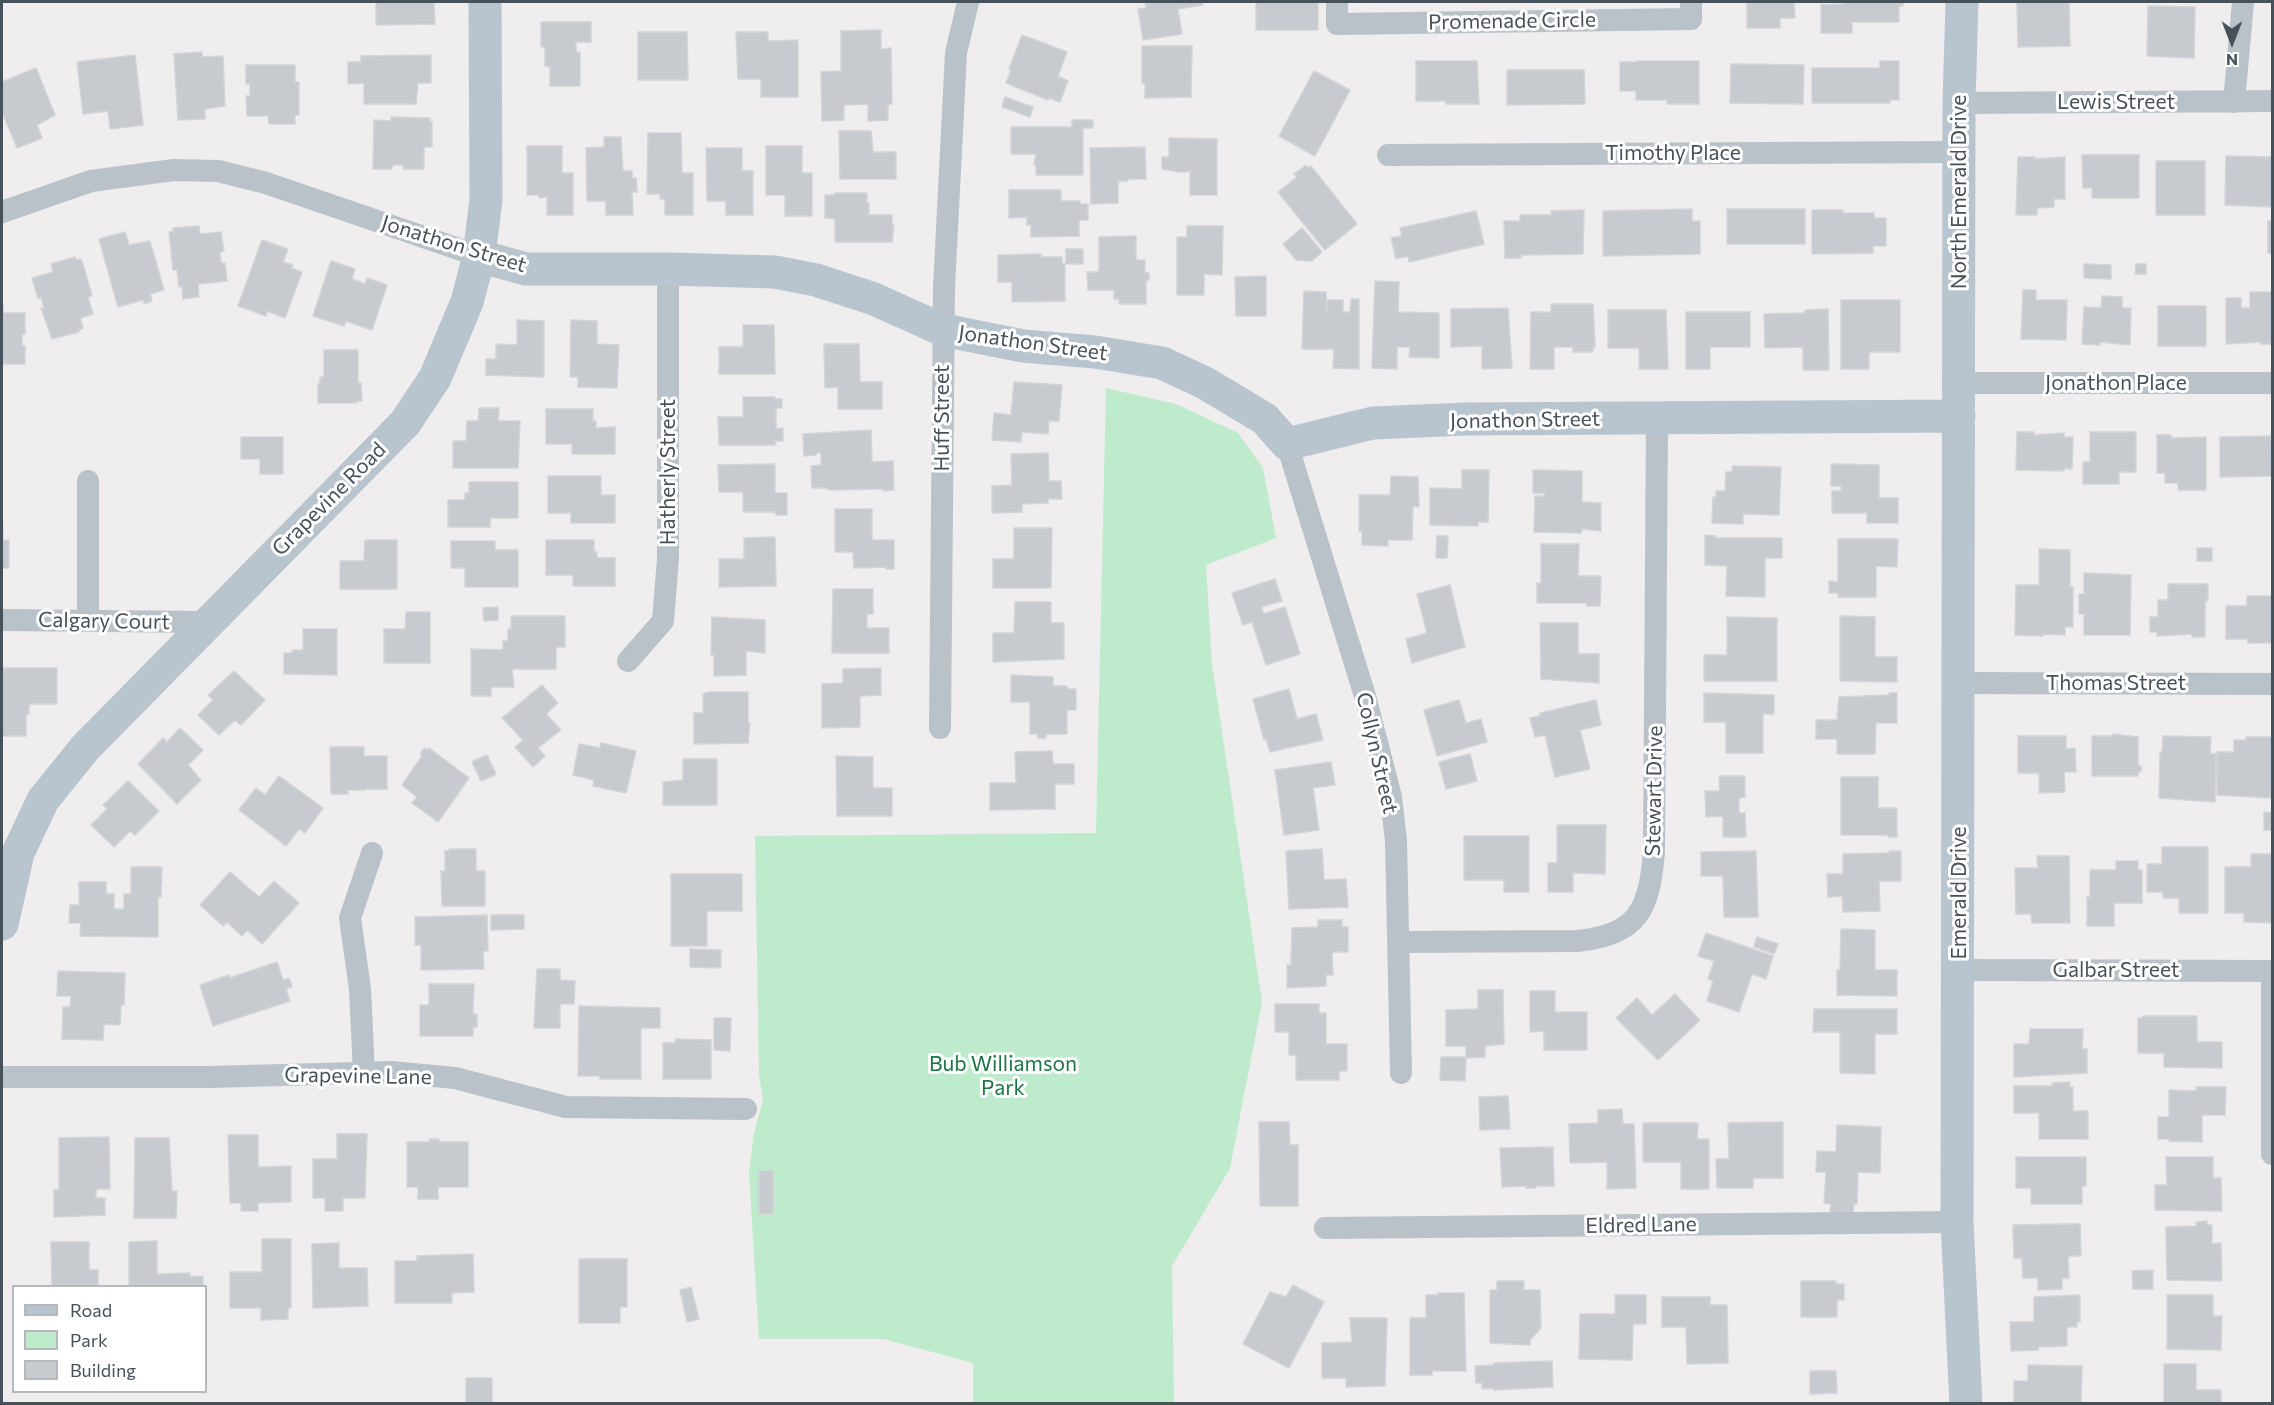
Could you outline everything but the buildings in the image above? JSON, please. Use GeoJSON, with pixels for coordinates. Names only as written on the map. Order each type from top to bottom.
{"type":"FeatureCollection","features":[{"type":"Feature","properties":{"kind":"main road","name":"Grapevine Road"},"geometry":{"type":"LineString","coordinates":[[2,924],[10,850],[43,800],[85,748],[405,423],[435,378],[467,302],[479,256],[486,200],[485,2]]}},
{"type":"Feature","properties":{"kind":"main road","name":"North Emerald Drive"},"geometry":{"type":"LineString","coordinates":[[1959,383],[1959,103],[1962,2]]}},
{"type":"Feature","properties":{"kind":"main road","name":"Jonathon Street"},"geometry":{"type":"LineString","coordinates":[[479,256],[526,269],[775,272],[816,280],[874,299],[943,330],[1023,346],[1095,352],[1162,363],[1206,383],[1265,419],[1287,444],[1372,423],[1466,419],[1959,416]]}},
{"type":"Feature","properties":{"kind":"main road","name":"Emerald Drive"},"geometry":{"type":"LineString","coordinates":[[1959,383],[1957,1222],[1966,1404]]}},
{"type":"Feature","properties":{"kind":"street","name":"Huff Street"},"geometry":{"type":"LineString","coordinates":[[940,728],[943,330],[956,53],[968,2]]}},
{"type":"Feature","properties":{"kind":"street","name":"Promenade Circle"},"geometry":{"type":"LineString","coordinates":[[1337,2],[1337,24],[1691,19],[1691,2]]}},
{"type":"Feature","properties":{"kind":"street"},"geometry":{"type":"LineString","coordinates":[[2234,102],[2243,2]]}},
{"type":"Feature","properties":{"kind":"street","name":"Lewis Street"},"geometry":{"type":"LineString","coordinates":[[1959,103],[2272,101]]}},
{"type":"Feature","properties":{"kind":"street","name":"Timothy Place"},"geometry":{"type":"LineString","coordinates":[[1388,155],[1959,152]]}},
{"type":"Feature","properties":{"kind":"street","name":"Jonathon Street"},"geometry":{"type":"LineString","coordinates":[[2,212],[92,181],[174,170],[218,171],[266,183],[479,256]]}},
{"type":"Feature","properties":{"kind":"street","name":"Hatherly Street"},"geometry":{"type":"LineString","coordinates":[[628,661],[663,621],[668,558],[668,269]]}},
{"type":"Feature","properties":{"kind":"street","name":"Jonathon Place"},"geometry":{"type":"LineString","coordinates":[[1959,383],[2272,383]]}},
{"type":"Feature","properties":{"kind":"street","name":"Stewart Drive"},"geometry":{"type":"LineString","coordinates":[[1400,942],[1603,938],[1624,928],[1641,912],[1651,887],[1654,852],[1657,419]]}},
{"type":"Feature","properties":{"kind":"street","name":"Collyn Street"},"geometry":{"type":"LineString","coordinates":[[1287,444],[1365,696],[1391,797],[1396,841],[1400,942],[1401,1072]]}},
{"type":"Feature","properties":{"kind":"street"},"geometry":{"type":"LineString","coordinates":[[88,481],[88,621]]}},
{"type":"Feature","properties":{"kind":"street","name":"Calgary Court"},"geometry":{"type":"LineString","coordinates":[[2,620],[207,622]]}},
{"type":"Feature","properties":{"kind":"street","name":"Thomas Street"},"geometry":{"type":"LineString","coordinates":[[1959,683],[2272,684]]}},
{"type":"Feature","properties":{"kind":"street"},"geometry":{"type":"LineString","coordinates":[[364,1073],[360,989],[350,918],[372,853]]}},
{"type":"Feature","properties":{"kind":"street","name":"Galbar Street"},"geometry":{"type":"LineString","coordinates":[[1959,970],[2272,971]]}},
{"type":"Feature","properties":{"kind":"street"},"geometry":{"type":"LineString","coordinates":[[2272,971],[2272,1154]]}},
{"type":"Feature","properties":{"kind":"street","name":"Grapevine Lane"},"geometry":{"type":"LineString","coordinates":[[2,1077],[210,1077],[391,1072],[455,1078],[566,1107],[746,1109]]}},
{"type":"Feature","properties":{"kind":"street","name":"Eldred Lane"},"geometry":{"type":"LineString","coordinates":[[1325,1228],[1957,1222]]}},
{"type":"Feature","properties":{"kind":"green space","name":"Bub Williamson Park"},"geometry":{"type":"Polygon","coordinates":[[[1106,388],[1176,404],[1238,433],[1263,468],[1276,538],[1206,565],[1212,664],[1262,1002],[1230,1168],[1172,1266],[1174,1403],[973,1403],[973,1363],[884,1339],[759,1339],[749,1172],[754,1133],[763,1101],[759,1074],[755,836],[1096,833],[1106,388]]]}}]}
